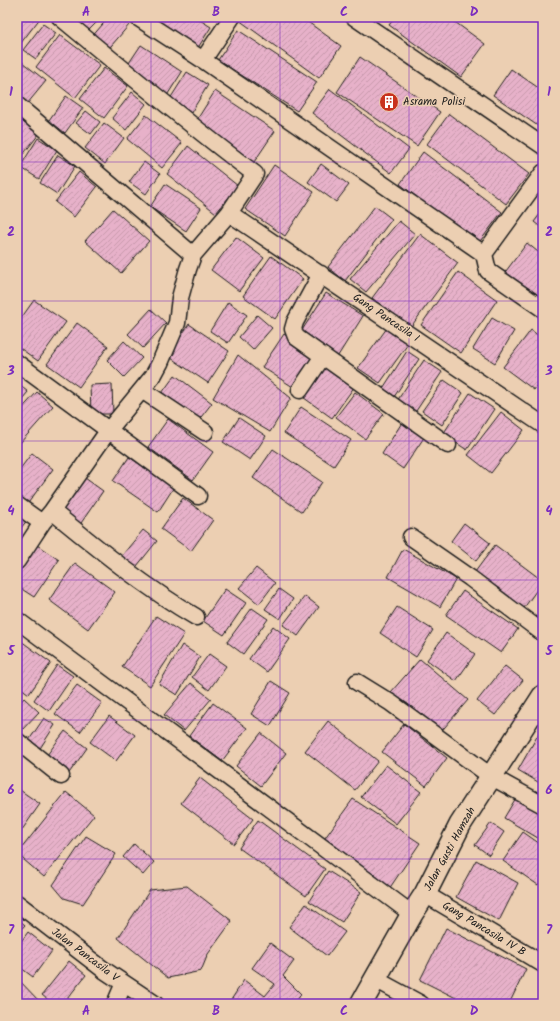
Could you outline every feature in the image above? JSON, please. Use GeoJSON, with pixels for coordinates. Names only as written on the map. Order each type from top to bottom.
{"type":"FeatureCollection","features":[{"type":"Feature","properties":{"kind":"street"},"geometry":{"type":"LineString","coordinates":[[17,562],[108,430],[153,376],[178,323],[180,298],[193,255],[229,213],[255,174],[217,146],[60,17]]}},
{"type":"Feature","properties":{"kind":"street"},"geometry":{"type":"LineString","coordinates":[[137,17],[203,60],[484,254],[488,271],[543,309]]}},
{"type":"Feature","properties":{"kind":"street"},"geometry":{"type":"LineString","coordinates":[[203,60],[232,17]]}},
{"type":"Feature","properties":{"kind":"street"},"geometry":{"type":"LineString","coordinates":[[354,17],[543,146]]}},
{"type":"Feature","properties":{"kind":"street"},"geometry":{"type":"LineString","coordinates":[[17,105],[193,255]]}},
{"type":"Feature","properties":{"kind":"street"},"geometry":{"type":"LineString","coordinates":[[484,254],[543,173]]}},
{"type":"Feature","properties":{"kind":"street","name":"Gang Pancasila I"},"geometry":{"type":"LineString","coordinates":[[229,213],[543,425]]}},
{"type":"Feature","properties":{"kind":"street"},"geometry":{"type":"LineString","coordinates":[[321,274],[295,322],[293,329],[299,340],[448,445]]}},
{"type":"Feature","properties":{"kind":"street"},"geometry":{"type":"LineString","coordinates":[[300,390],[323,356]]}},
{"type":"Feature","properties":{"kind":"street"},"geometry":{"type":"LineString","coordinates":[[17,363],[198,496]]}},
{"type":"Feature","properties":{"kind":"street"},"geometry":{"type":"LineString","coordinates":[[142,390],[205,432]]}},
{"type":"Feature","properties":{"kind":"street"},"geometry":{"type":"LineString","coordinates":[[17,505],[47,517],[106,554],[178,606],[196,617]]}},
{"type":"Feature","properties":{"kind":"street"},"geometry":{"type":"LineString","coordinates":[[411,537],[470,578],[543,633]]}},
{"type":"Feature","properties":{"kind":"street"},"geometry":{"type":"LineString","coordinates":[[17,620],[412,914]]}},
{"type":"Feature","properties":{"kind":"street"},"geometry":{"type":"LineString","coordinates":[[358,682],[391,703],[492,777],[543,805]]}},
{"type":"Feature","properties":{"kind":"street","name":"Jalan Gusti Hamzah"},"geometry":{"type":"LineString","coordinates":[[361,1004],[425,894],[460,825],[543,696]]}},
{"type":"Feature","properties":{"kind":"street"},"geometry":{"type":"LineString","coordinates":[[17,741],[61,776]]}},
{"type":"Feature","properties":{"kind":"street","name":"Gang Pancasila IV B"},"geometry":{"type":"LineString","coordinates":[[425,894],[543,964]]}},
{"type":"Feature","properties":{"kind":"street","name":"Jalan Pancasila V"},"geometry":{"type":"LineString","coordinates":[[17,903],[104,970],[155,1004]]}},
{"type":"Feature","properties":{"kind":"street"},"geometry":{"type":"LineString","coordinates":[[375,979],[421,1004]]}},
{"type":"Feature","properties":{"kind":"street"},"geometry":{"type":"LineString","coordinates":[[115,1004],[124,983]]}},
{"type":"Feature","properties":{"kind":"building"},"geometry":{"type":"Polygon","coordinates":[[[17,17],[41,17],[17,48],[17,17]]]}},
{"type":"Feature","properties":{"kind":"building"},"geometry":{"type":"Polygon","coordinates":[[[66,17],[102,17],[84,35],[66,17]]]}},
{"type":"Feature","properties":{"kind":"building"},"geometry":{"type":"Polygon","coordinates":[[[109,17],[120,17],[129,25],[106,52],[90,39],[109,17]]]}},
{"type":"Feature","properties":{"kind":"building"},"geometry":{"type":"Polygon","coordinates":[[[137,17],[195,17],[211,27],[194,54],[137,17]]]}},
{"type":"Feature","properties":{"kind":"building"},"geometry":{"type":"Polygon","coordinates":[[[241,17],[301,17],[341,46],[319,78],[239,20],[241,17]]]}},
{"type":"Feature","properties":{"kind":"building","name":"Asrama Polisi"},"geometry":{"type":"Polygon","coordinates":[[[395,17],[448,17],[485,44],[461,77],[389,25],[395,17]]]}},
{"type":"Feature","properties":{"kind":"building"},"geometry":{"type":"Polygon","coordinates":[[[43,24],[56,33],[36,59],[23,50],[43,24]]]}},
{"type":"Feature","properties":{"kind":"building"},"geometry":{"type":"Polygon","coordinates":[[[238,30],[317,82],[297,111],[218,60],[238,30]]]}},
{"type":"Feature","properties":{"kind":"building"},"geometry":{"type":"Polygon","coordinates":[[[60,35],[100,65],[75,98],[36,67],[60,35]]]}},
{"type":"Feature","properties":{"kind":"building"},"geometry":{"type":"Polygon","coordinates":[[[141,45],[182,72],[166,97],[125,69],[141,45]]]}},
{"type":"Feature","properties":{"kind":"building","name":"Asrama Polisi"},"geometry":{"type":"Polygon","coordinates":[[[360,57],[440,112],[417,146],[337,92],[360,57]]]}},
{"type":"Feature","properties":{"kind":"building"},"geometry":{"type":"Polygon","coordinates":[[[17,58],[46,81],[27,104],[17,96],[17,58]]]}},
{"type":"Feature","properties":{"kind":"building"},"geometry":{"type":"Polygon","coordinates":[[[104,68],[128,86],[104,118],[80,99],[104,68]]]}},
{"type":"Feature","properties":{"kind":"building","name":"Asrama Polisi"},"geometry":{"type":"Polygon","coordinates":[[[511,69],[543,91],[543,119],[538,126],[493,95],[511,69]]]}},
{"type":"Feature","properties":{"kind":"building"},"geometry":{"type":"Polygon","coordinates":[[[187,72],[208,85],[189,116],[168,102],[187,72]]]}},
{"type":"Feature","properties":{"kind":"building","name":"Asrama Polisi"},"geometry":{"type":"Polygon","coordinates":[[[330,89],[409,149],[391,173],[312,113],[330,89]]]}},
{"type":"Feature","properties":{"kind":"building"},"geometry":{"type":"Polygon","coordinates":[[[215,91],[275,131],[252,165],[193,126],[215,91]]]}},
{"type":"Feature","properties":{"kind":"building"},"geometry":{"type":"Polygon","coordinates":[[[132,92],[146,104],[126,130],[112,118],[132,92]]]}},
{"type":"Feature","properties":{"kind":"building"},"geometry":{"type":"Polygon","coordinates":[[[66,96],[83,108],[65,133],[49,120],[66,96]]]}},
{"type":"Feature","properties":{"kind":"building"},"geometry":{"type":"Polygon","coordinates":[[[86,111],[100,122],[91,134],[76,123],[86,111]]]}},
{"type":"Feature","properties":{"kind":"building","name":"Asrama Polisi"},"geometry":{"type":"Polygon","coordinates":[[[449,114],[529,174],[506,204],[427,144],[449,114]]]}},
{"type":"Feature","properties":{"kind":"building"},"geometry":{"type":"Polygon","coordinates":[[[146,115],[182,143],[162,168],[127,139],[146,115]]]}},
{"type":"Feature","properties":{"kind":"building"},"geometry":{"type":"Polygon","coordinates":[[[17,117],[39,134],[18,161],[17,161],[17,117]]]}},
{"type":"Feature","properties":{"kind":"building"},"geometry":{"type":"Polygon","coordinates":[[[104,123],[124,138],[105,164],[85,148],[104,123]]]}},
{"type":"Feature","properties":{"kind":"building"},"geometry":{"type":"Polygon","coordinates":[[[38,138],[57,150],[39,179],[20,167],[38,138]]]}},
{"type":"Feature","properties":{"kind":"building"},"geometry":{"type":"Polygon","coordinates":[[[188,146],[238,186],[216,213],[167,174],[188,146]]]}},
{"type":"Feature","properties":{"kind":"building"},"geometry":{"type":"Polygon","coordinates":[[[423,152],[502,212],[478,244],[400,184],[423,152]]]}},
{"type":"Feature","properties":{"kind":"building"},"geometry":{"type":"Polygon","coordinates":[[[58,155],[75,166],[57,194],[40,183],[58,155]]]}},
{"type":"Feature","properties":{"kind":"building"},"geometry":{"type":"Polygon","coordinates":[[[144,162],[160,174],[146,194],[129,182],[144,162]]]}},
{"type":"Feature","properties":{"kind":"building"},"geometry":{"type":"Polygon","coordinates":[[[321,164],[349,185],[336,202],[308,182],[321,164]]]}},
{"type":"Feature","properties":{"kind":"building"},"geometry":{"type":"Polygon","coordinates":[[[274,165],[314,192],[285,236],[245,209],[274,165]]]}},
{"type":"Feature","properties":{"kind":"building"},"geometry":{"type":"Polygon","coordinates":[[[79,172],[97,187],[74,217],[55,202],[79,172]]]}},
{"type":"Feature","properties":{"kind":"building"},"geometry":{"type":"Polygon","coordinates":[[[165,184],[201,208],[186,231],[150,207],[165,184]]]}},
{"type":"Feature","properties":{"kind":"building"},"geometry":{"type":"Polygon","coordinates":[[[375,206],[392,219],[345,281],[328,267],[375,206]]]}},
{"type":"Feature","properties":{"kind":"building"},"geometry":{"type":"Polygon","coordinates":[[[113,209],[149,241],[121,273],[85,241],[113,209]]]}},
{"type":"Feature","properties":{"kind":"building"},"geometry":{"type":"Polygon","coordinates":[[[543,210],[543,229],[534,222],[543,210]]]}},
{"type":"Feature","properties":{"kind":"building"},"geometry":{"type":"Polygon","coordinates":[[[399,221],[415,234],[366,292],[350,279],[399,221]]]}},
{"type":"Feature","properties":{"kind":"building"},"geometry":{"type":"Polygon","coordinates":[[[420,234],[458,263],[410,328],[372,298],[420,234]]]}},
{"type":"Feature","properties":{"kind":"building"},"geometry":{"type":"Polygon","coordinates":[[[236,237],[264,258],[239,291],[211,270],[236,237]]]}},
{"type":"Feature","properties":{"kind":"building"},"geometry":{"type":"Polygon","coordinates":[[[527,243],[543,256],[543,304],[503,275],[527,243]]]}},
{"type":"Feature","properties":{"kind":"building"},"geometry":{"type":"Polygon","coordinates":[[[271,256],[303,279],[275,319],[243,296],[271,256]]]}},
{"type":"Feature","properties":{"kind":"building"},"geometry":{"type":"Polygon","coordinates":[[[458,272],[497,300],[461,353],[421,325],[458,272]]]}},
{"type":"Feature","properties":{"kind":"building"},"geometry":{"type":"Polygon","coordinates":[[[326,293],[363,316],[336,359],[299,335],[326,293]]]}},
{"type":"Feature","properties":{"kind":"building"},"geometry":{"type":"Polygon","coordinates":[[[34,300],[66,322],[38,361],[17,346],[17,324],[34,300]]]}},
{"type":"Feature","properties":{"kind":"building"},"geometry":{"type":"Polygon","coordinates":[[[228,302],[247,315],[228,343],[210,331],[228,302]]]}},
{"type":"Feature","properties":{"kind":"building"},"geometry":{"type":"Polygon","coordinates":[[[151,309],[166,323],[143,348],[128,334],[151,309]]]}},
{"type":"Feature","properties":{"kind":"building"},"geometry":{"type":"Polygon","coordinates":[[[257,315],[272,328],[253,350],[239,337],[257,315]]]}},
{"type":"Feature","properties":{"kind":"building"},"geometry":{"type":"Polygon","coordinates":[[[492,318],[514,331],[495,363],[473,349],[492,318]]]}},
{"type":"Feature","properties":{"kind":"building"},"geometry":{"type":"Polygon","coordinates":[[[77,323],[108,346],[79,387],[47,364],[77,323]]]}},
{"type":"Feature","properties":{"kind":"building"},"geometry":{"type":"Polygon","coordinates":[[[189,324],[229,351],[208,383],[168,356],[189,324]]]}},
{"type":"Feature","properties":{"kind":"building"},"geometry":{"type":"Polygon","coordinates":[[[387,328],[408,344],[380,383],[358,368],[387,328]]]}},
{"type":"Feature","properties":{"kind":"building"},"geometry":{"type":"Polygon","coordinates":[[[531,330],[543,339],[543,377],[534,390],[503,367],[531,330]]]}},
{"type":"Feature","properties":{"kind":"building"},"geometry":{"type":"Polygon","coordinates":[[[284,334],[314,355],[293,387],[262,367],[284,334]]]}},
{"type":"Feature","properties":{"kind":"building"},"geometry":{"type":"Polygon","coordinates":[[[124,341],[142,358],[124,377],[107,360],[124,341]]]}},
{"type":"Feature","properties":{"kind":"building"},"geometry":{"type":"Polygon","coordinates":[[[407,351],[419,359],[392,400],[380,393],[407,351]]]}},
{"type":"Feature","properties":{"kind":"building"},"geometry":{"type":"Polygon","coordinates":[[[238,355],[291,398],[270,432],[213,398],[238,355]]]}},
{"type":"Feature","properties":{"kind":"building"},"geometry":{"type":"Polygon","coordinates":[[[325,360],[357,383],[332,418],[300,395],[325,360]]]}},
{"type":"Feature","properties":{"kind":"building"},"geometry":{"type":"Polygon","coordinates":[[[424,360],[442,372],[414,414],[397,401],[424,360]]]}},
{"type":"Feature","properties":{"kind":"building"},"geometry":{"type":"Polygon","coordinates":[[[175,375],[212,403],[198,421],[162,393],[175,375]]]}},
{"type":"Feature","properties":{"kind":"building"},"geometry":{"type":"Polygon","coordinates":[[[444,380],[463,393],[442,425],[422,411],[444,380]]]}},
{"type":"Feature","properties":{"kind":"building"},"geometry":{"type":"Polygon","coordinates":[[[17,383],[28,392],[17,405],[17,383]]]}},
{"type":"Feature","properties":{"kind":"building"},"geometry":{"type":"Polygon","coordinates":[[[112,384],[113,414],[91,414],[90,385],[112,384]]]}},
{"type":"Feature","properties":{"kind":"building"},"geometry":{"type":"Polygon","coordinates":[[[37,392],[53,406],[20,443],[17,440],[17,414],[37,392]]]}},
{"type":"Feature","properties":{"kind":"building"},"geometry":{"type":"Polygon","coordinates":[[[355,392],[384,414],[365,439],[336,417],[355,392]]]}},
{"type":"Feature","properties":{"kind":"building"},"geometry":{"type":"Polygon","coordinates":[[[470,393],[494,409],[467,450],[443,434],[470,393]]]}},
{"type":"Feature","properties":{"kind":"building"},"geometry":{"type":"Polygon","coordinates":[[[301,407],[351,440],[334,466],[284,433],[301,407]]]}},
{"type":"Feature","properties":{"kind":"building"},"geometry":{"type":"Polygon","coordinates":[[[501,412],[524,430],[491,473],[468,455],[501,412]]]}},
{"type":"Feature","properties":{"kind":"building"},"geometry":{"type":"Polygon","coordinates":[[[239,418],[266,436],[250,460],[223,442],[239,418]]]}},
{"type":"Feature","properties":{"kind":"building"},"geometry":{"type":"Polygon","coordinates":[[[168,419],[213,452],[193,480],[148,447],[168,419]]]}},
{"type":"Feature","properties":{"kind":"building"},"geometry":{"type":"Polygon","coordinates":[[[403,421],[425,436],[403,469],[382,454],[403,421]]]}},
{"type":"Feature","properties":{"kind":"building"},"geometry":{"type":"Polygon","coordinates":[[[273,449],[322,482],[302,512],[253,478],[273,449]]]}},
{"type":"Feature","properties":{"kind":"building"},"geometry":{"type":"Polygon","coordinates":[[[32,453],[53,469],[26,506],[17,499],[17,473],[32,453]]]}},
{"type":"Feature","properties":{"kind":"building"},"geometry":{"type":"Polygon","coordinates":[[[129,457],[174,487],[158,512],[113,481],[129,457]]]}},
{"type":"Feature","properties":{"kind":"building"},"geometry":{"type":"Polygon","coordinates":[[[85,478],[103,491],[79,526],[61,513],[85,478]]]}},
{"type":"Feature","properties":{"kind":"building"},"geometry":{"type":"Polygon","coordinates":[[[183,498],[213,520],[191,551],[161,529],[183,498]]]}},
{"type":"Feature","properties":{"kind":"building"},"geometry":{"type":"Polygon","coordinates":[[[17,511],[28,519],[17,533],[17,511]]]}},
{"type":"Feature","properties":{"kind":"building"},"geometry":{"type":"Polygon","coordinates":[[[464,523],[490,543],[476,561],[451,541],[464,523]]]}},
{"type":"Feature","properties":{"kind":"building"},"geometry":{"type":"Polygon","coordinates":[[[143,530],[157,541],[133,571],[119,559],[143,530]]]}},
{"type":"Feature","properties":{"kind":"building"},"geometry":{"type":"Polygon","coordinates":[[[34,543],[59,560],[34,597],[17,586],[17,568],[34,543]]]}},
{"type":"Feature","properties":{"kind":"building"},"geometry":{"type":"Polygon","coordinates":[[[495,545],[543,581],[524,608],[475,572],[495,545]]]}},
{"type":"Feature","properties":{"kind":"building"},"geometry":{"type":"Polygon","coordinates":[[[403,549],[456,579],[440,607],[388,577],[403,549]]]}},
{"type":"Feature","properties":{"kind":"building"},"geometry":{"type":"Polygon","coordinates":[[[75,563],[115,592],[88,629],[49,600],[75,563]]]}},
{"type":"Feature","properties":{"kind":"building"},"geometry":{"type":"Polygon","coordinates":[[[256,568],[275,583],[259,604],[239,588],[256,568]]]}},
{"type":"Feature","properties":{"kind":"building"},"geometry":{"type":"Polygon","coordinates":[[[225,589],[246,603],[224,635],[203,621],[225,589]]]}},
{"type":"Feature","properties":{"kind":"building"},"geometry":{"type":"Polygon","coordinates":[[[279,589],[293,599],[280,619],[265,609],[279,589]]]}},
{"type":"Feature","properties":{"kind":"building"},"geometry":{"type":"Polygon","coordinates":[[[463,591],[518,629],[501,653],[446,615],[463,591]]]}},
{"type":"Feature","properties":{"kind":"building"},"geometry":{"type":"Polygon","coordinates":[[[305,596],[319,607],[298,636],[283,625],[305,596]]]}},
{"type":"Feature","properties":{"kind":"building"},"geometry":{"type":"Polygon","coordinates":[[[397,607],[433,630],[416,657],[380,633],[397,607]]]}},
{"type":"Feature","properties":{"kind":"building"},"geometry":{"type":"Polygon","coordinates":[[[252,608],[268,619],[243,654],[227,642],[252,608]]]}},
{"type":"Feature","properties":{"kind":"building"},"geometry":{"type":"Polygon","coordinates":[[[156,616],[184,634],[150,686],[122,667],[156,616]]]}},
{"type":"Feature","properties":{"kind":"building"},"geometry":{"type":"Polygon","coordinates":[[[273,626],[290,639],[267,672],[249,659],[273,626]]]}},
{"type":"Feature","properties":{"kind":"building"},"geometry":{"type":"Polygon","coordinates":[[[446,633],[475,654],[456,681],[427,660],[446,633]]]}},
{"type":"Feature","properties":{"kind":"building"},"geometry":{"type":"Polygon","coordinates":[[[17,638],[51,663],[29,694],[17,685],[17,638]]]}},
{"type":"Feature","properties":{"kind":"building"},"geometry":{"type":"Polygon","coordinates":[[[182,645],[200,657],[177,695],[159,684],[182,645]]]}},
{"type":"Feature","properties":{"kind":"building"},"geometry":{"type":"Polygon","coordinates":[[[209,654],[226,666],[209,690],[192,677],[209,654]]]}},
{"type":"Feature","properties":{"kind":"building"},"geometry":{"type":"Polygon","coordinates":[[[420,659],[468,700],[439,734],[391,692],[420,659]]]}},
{"type":"Feature","properties":{"kind":"building"},"geometry":{"type":"Polygon","coordinates":[[[57,665],[73,676],[49,711],[34,700],[57,665]]]}},
{"type":"Feature","properties":{"kind":"building"},"geometry":{"type":"Polygon","coordinates":[[[505,666],[523,680],[495,715],[477,701],[505,666]]]}},
{"type":"Feature","properties":{"kind":"building"},"geometry":{"type":"Polygon","coordinates":[[[271,681],[290,693],[270,726],[251,714],[271,681]]]}},
{"type":"Feature","properties":{"kind":"building"},"geometry":{"type":"Polygon","coordinates":[[[191,683],[211,699],[184,731],[164,715],[191,683]]]}},
{"type":"Feature","properties":{"kind":"building"},"geometry":{"type":"Polygon","coordinates":[[[77,685],[102,703],[80,732],[55,714],[77,685]]]}},
{"type":"Feature","properties":{"kind":"building"},"geometry":{"type":"Polygon","coordinates":[[[24,698],[39,712],[21,731],[17,727],[17,706],[24,698]]]}},
{"type":"Feature","properties":{"kind":"building"},"geometry":{"type":"Polygon","coordinates":[[[213,703],[247,728],[222,761],[189,736],[213,703]]]}},
{"type":"Feature","properties":{"kind":"building"},"geometry":{"type":"Polygon","coordinates":[[[109,716],[135,735],[116,761],[90,742],[109,716]]]}},
{"type":"Feature","properties":{"kind":"building"},"geometry":{"type":"Polygon","coordinates":[[[44,718],[55,725],[39,750],[27,743],[44,718]]]}},
{"type":"Feature","properties":{"kind":"building"},"geometry":{"type":"Polygon","coordinates":[[[328,721],[378,761],[355,790],[305,751],[328,721]]]}},
{"type":"Feature","properties":{"kind":"building"},"geometry":{"type":"Polygon","coordinates":[[[404,724],[447,758],[426,786],[382,752],[404,724]]]}},
{"type":"Feature","properties":{"kind":"building"},"geometry":{"type":"Polygon","coordinates":[[[543,726],[543,785],[518,770],[543,726]]]}},
{"type":"Feature","properties":{"kind":"building"},"geometry":{"type":"Polygon","coordinates":[[[65,731],[87,748],[67,776],[44,759],[65,731]]]}},
{"type":"Feature","properties":{"kind":"building"},"geometry":{"type":"Polygon","coordinates":[[[261,733],[286,753],[261,786],[236,766],[261,733]]]}},
{"type":"Feature","properties":{"kind":"building"},"geometry":{"type":"Polygon","coordinates":[[[386,765],[421,792],[396,824],[361,797],[386,765]]]}},
{"type":"Feature","properties":{"kind":"building"},"geometry":{"type":"Polygon","coordinates":[[[200,778],[253,819],[234,844],[181,803],[200,778]]]}},
{"type":"Feature","properties":{"kind":"building"},"geometry":{"type":"Polygon","coordinates":[[[17,788],[40,804],[17,837],[17,788]]]}},
{"type":"Feature","properties":{"kind":"building"},"geometry":{"type":"Polygon","coordinates":[[[66,792],[94,815],[44,877],[17,854],[66,792]]]}},
{"type":"Feature","properties":{"kind":"building"},"geometry":{"type":"Polygon","coordinates":[[[517,796],[543,811],[543,841],[504,818],[517,796]]]}},
{"type":"Feature","properties":{"kind":"building"},"geometry":{"type":"Polygon","coordinates":[[[353,799],[420,843],[389,889],[322,842],[353,799]]]}},
{"type":"Feature","properties":{"kind":"building"},"geometry":{"type":"Polygon","coordinates":[[[258,820],[325,869],[306,896],[239,848],[258,820]]]}},
{"type":"Feature","properties":{"kind":"building"},"geometry":{"type":"Polygon","coordinates":[[[491,823],[504,832],[489,855],[475,845],[491,823]]]}},
{"type":"Feature","properties":{"kind":"building"},"geometry":{"type":"Polygon","coordinates":[[[523,832],[543,846],[543,878],[538,885],[503,861],[523,832]]]}},
{"type":"Feature","properties":{"kind":"building"},"geometry":{"type":"Polygon","coordinates":[[[86,836],[116,854],[83,904],[64,898],[53,885],[86,836]]]}},
{"type":"Feature","properties":{"kind":"building"},"geometry":{"type":"Polygon","coordinates":[[[134,844],[154,862],[143,875],[123,857],[134,844]]]}},
{"type":"Feature","properties":{"kind":"building"},"geometry":{"type":"Polygon","coordinates":[[[476,860],[518,883],[499,921],[456,897],[476,860]]]}},
{"type":"Feature","properties":{"kind":"building"},"geometry":{"type":"Polygon","coordinates":[[[328,871],[361,892],[342,922],[309,901],[328,871]]]}},
{"type":"Feature","properties":{"kind":"building"},"geometry":{"type":"Polygon","coordinates":[[[187,886],[232,921],[208,954],[201,971],[168,978],[118,938],[150,890],[187,886]]]}},
{"type":"Feature","properties":{"kind":"building"},"geometry":{"type":"Polygon","coordinates":[[[306,904],[345,932],[327,956],[289,927],[306,904]]]}},
{"type":"Feature","properties":{"kind":"building"},"geometry":{"type":"Polygon","coordinates":[[[17,918],[25,925],[17,934],[17,918]]]}},
{"type":"Feature","properties":{"kind":"building"},"geometry":{"type":"Polygon","coordinates":[[[446,928],[526,969],[509,1004],[468,1004],[420,980],[446,928]]]}},
{"type":"Feature","properties":{"kind":"building"},"geometry":{"type":"Polygon","coordinates":[[[28,932],[52,951],[33,977],[17,965],[17,947],[28,932]]]}},
{"type":"Feature","properties":{"kind":"building"},"geometry":{"type":"Polygon","coordinates":[[[270,943],[294,961],[283,976],[301,994],[295,1004],[235,1004],[231,1000],[244,980],[265,996],[275,984],[252,968],[270,943]]]}},
{"type":"Feature","properties":{"kind":"building"},"geometry":{"type":"Polygon","coordinates":[[[69,961],[86,975],[63,1004],[53,1004],[42,995],[69,961]]]}},
{"type":"Feature","properties":{"kind":"building"},"geometry":{"type":"Polygon","coordinates":[[[17,978],[40,1002],[38,1004],[24,1004],[17,997],[17,978]]]}},
{"type":"Feature","properties":{"kind":"building"},"geometry":{"type":"Polygon","coordinates":[[[397,998],[407,1004],[393,1004],[397,998]]]}},
{"type":"Feature","properties":{"kind":"place","name":"Asrama Polisi"},"geometry":{"type":"Point","coordinates":[389,102]}}]}
